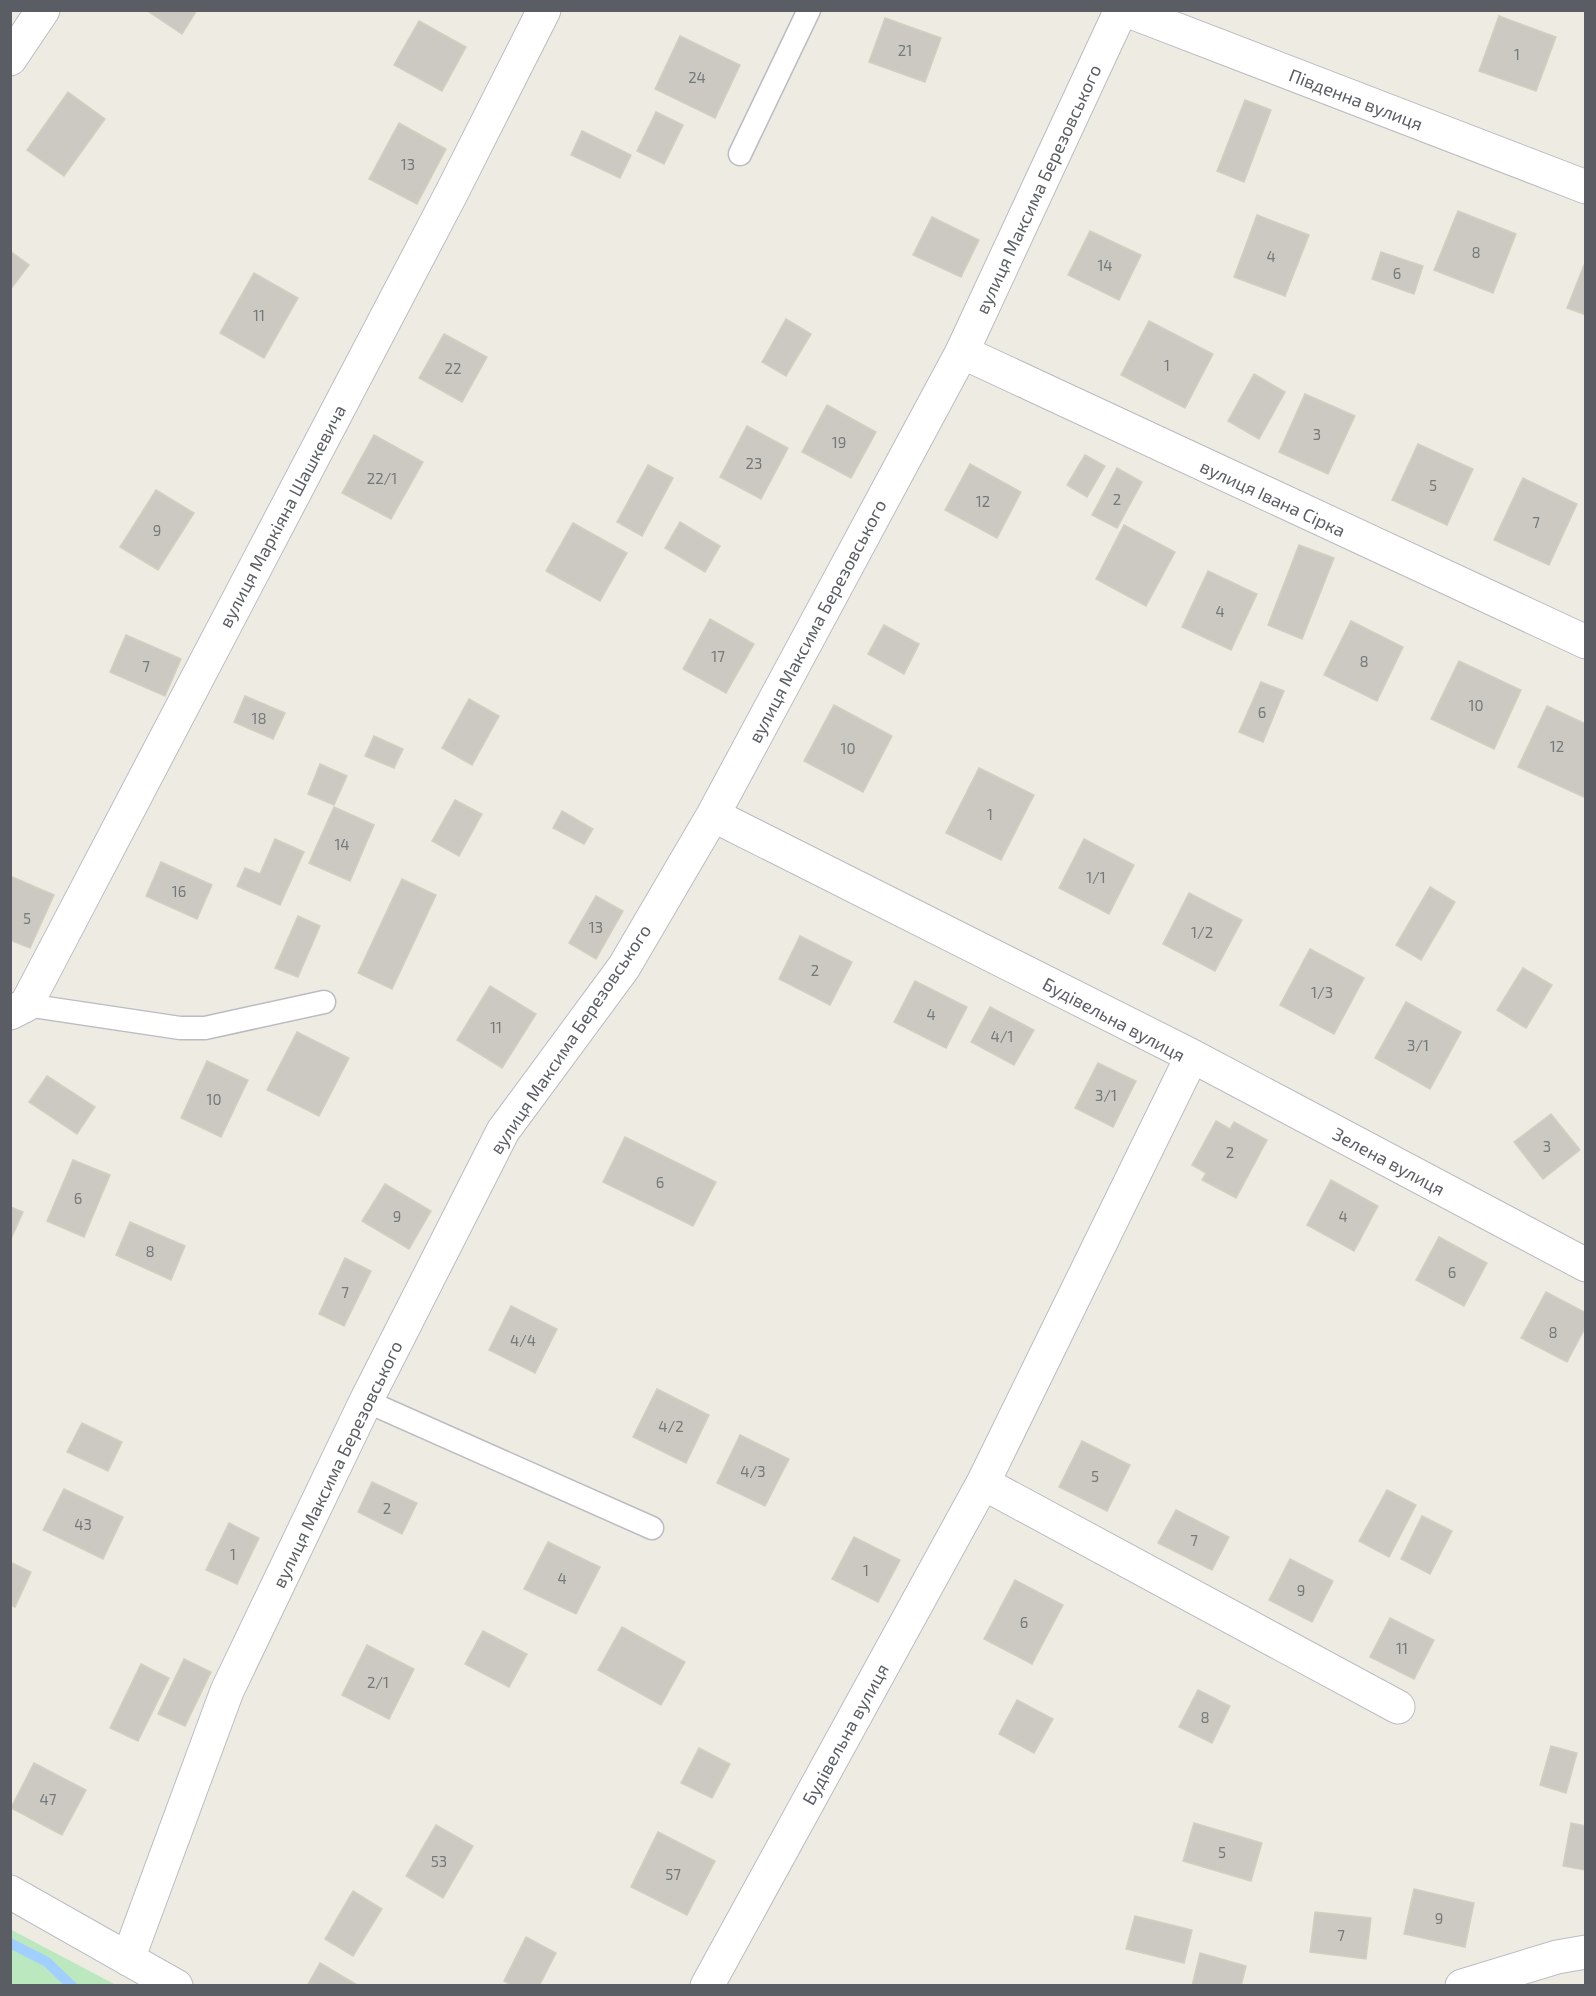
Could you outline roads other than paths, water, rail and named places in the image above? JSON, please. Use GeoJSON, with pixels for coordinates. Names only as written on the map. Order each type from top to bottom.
{"type":"FeatureCollection","features":[{"type":"Feature","properties":{"kind":"street"},"geometry":{"type":"LineString","coordinates":[[10,59],[43,10]]}},
{"type":"Feature","properties":{"kind":"street","name":"вулиця Маркіяна Шашкевича"},"geometry":{"type":"LineString","coordinates":[[18,1009],[451,195],[544,10]]}},
{"type":"Feature","properties":{"kind":"street","name":"вулиця Максима Березовського"},"geometry":{"type":"LineString","coordinates":[[128,1959],[227,1691],[366,1401],[503,1131],[624,967],[713,815],[962,352],[1120,10]]}},
{"type":"Feature","properties":{"kind":"street","name":"Південна вулиця"},"geometry":{"type":"LineString","coordinates":[[1126,10],[1586,187]]}},
{"type":"Feature","properties":{"kind":"street","name":"вулиця Івана Сірка"},"geometry":{"type":"LineString","coordinates":[[962,352],[1586,642]]}},
{"type":"Feature","properties":{"kind":"street","name":"Будівельна вулиця"},"geometry":{"type":"LineString","coordinates":[[706,1986],[983,1483],[1192,1056],[713,815]]}},
{"type":"Feature","properties":{"kind":"street","name":"Зелена вулиця"},"geometry":{"type":"LineString","coordinates":[[1192,1056],[1586,1265]]}},
{"type":"Feature","properties":{"kind":"street"},"geometry":{"type":"LineString","coordinates":[[983,1483],[1398,1707]]}},
{"type":"Feature","properties":{"kind":"street"},"geometry":{"type":"LineString","coordinates":[[10,1892],[176,1986]]}},
{"type":"Feature","properties":{"kind":"street"},"geometry":{"type":"LineString","coordinates":[[1462,1986],[1557,1957],[1586,1952]]}},
{"type":"Feature","properties":{"kind":"lane"},"geometry":{"type":"LineString","coordinates":[[740,154],[809,10]]}},
{"type":"Feature","properties":{"kind":"lane"},"geometry":{"type":"LineString","coordinates":[[18,1009],[180,1028],[206,1028],[324,1002]]}},
{"type":"Feature","properties":{"kind":"lane"},"geometry":{"type":"LineString","coordinates":[[366,1401],[652,1528]]}},
{"type":"Feature","properties":{"kind":"waterway"},"geometry":{"type":"LineString","coordinates":[[10,1943],[47,1962],[72,1986]]}}]}
